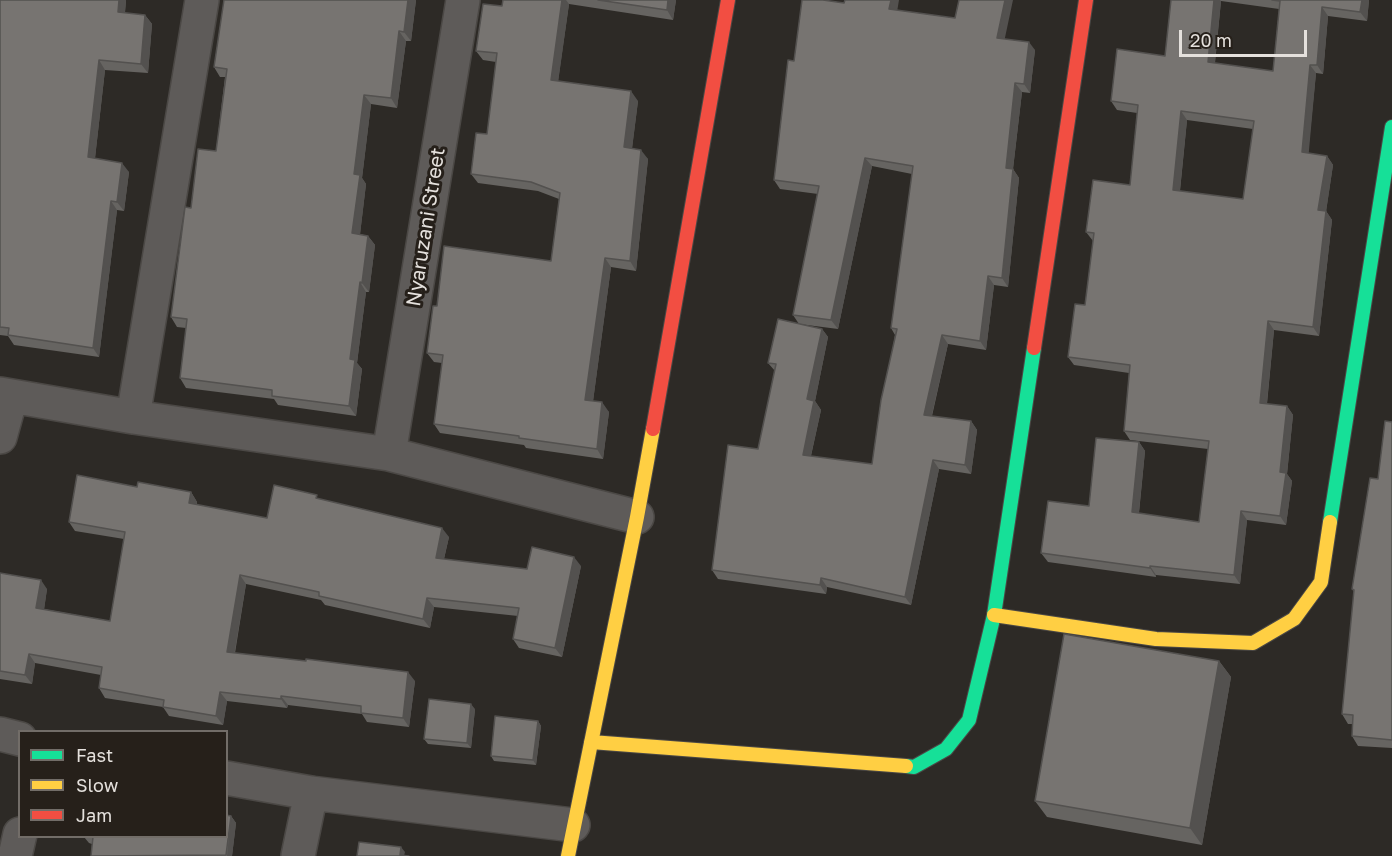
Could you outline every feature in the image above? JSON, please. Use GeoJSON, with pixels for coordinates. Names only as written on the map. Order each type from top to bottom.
{"type":"FeatureCollection","features":[{"type":"Feature","properties":{"kind":"street"},"geometry":{"type":"LineString","coordinates":[[133,417],[202,0]]}},
{"type":"Feature","properties":{"kind":"street","name":"Nyaruzani Street"},"geometry":{"type":"LineString","coordinates":[[389,454],[463,0]]}},
{"type":"Feature","properties":{"kind":"street"},"geometry":{"type":"LineString","coordinates":[[228,778],[570,841],[637,517],[728,0]]}},
{"type":"Feature","properties":{"kind":"street"},"geometry":{"type":"LineString","coordinates":[[591,742],[914,767],[946,749],[969,720],[994,615],[1086,0]]}},
{"type":"Feature","properties":{"kind":"street"},"geometry":{"type":"LineString","coordinates":[[994,615],[1156,639],[1253,643],[1294,619],[1321,582],[1392,127]]}},
{"type":"Feature","properties":{"kind":"street"},"geometry":{"type":"LineString","coordinates":[[0,437],[5,395],[133,417],[389,454],[637,517]]}},
{"type":"Feature","properties":{"kind":"street"},"geometry":{"type":"LineString","coordinates":[[0,734],[18,738]]}},
{"type":"Feature","properties":{"kind":"street"},"geometry":{"type":"LineString","coordinates":[[298,856],[311,793]]}},
{"type":"Feature","properties":{"kind":"street"},"geometry":{"type":"LineString","coordinates":[[15,856],[19,838]]}},
{"type":"Feature","properties":{"kind":"building"},"geometry":{"type":"Polygon","coordinates":[[[0,0],[119,0],[118,12],[145,15],[141,64],[99,60],[88,157],[122,163],[117,202],[111,201],[93,348],[8,335],[9,328],[0,327],[0,0]]]}},
{"type":"Feature","properties":{"kind":"building"},"geometry":{"type":"Polygon","coordinates":[[[224,0],[408,0],[404,32],[399,31],[391,98],[364,95],[354,174],[360,175],[352,233],[368,236],[350,359],[355,360],[349,406],[272,396],[272,390],[180,378],[187,319],[171,317],[185,207],[191,208],[198,149],[216,151],[227,69],[214,67],[224,0]]]}},
{"type":"Feature","properties":{"kind":"building"},"geometry":{"type":"Polygon","coordinates":[[[503,0],[562,0],[551,80],[631,91],[624,147],[641,150],[630,261],[605,258],[585,400],[602,402],[597,449],[434,424],[443,355],[427,353],[433,306],[437,306],[444,246],[551,261],[560,193],[531,182],[471,174],[476,133],[487,134],[497,53],[476,51],[483,4],[502,6],[503,0]]]}},
{"type":"Feature","properties":{"kind":"building"},"geometry":{"type":"Polygon","coordinates":[[[598,0],[668,0],[667,10],[598,0]]]}},
{"type":"Feature","properties":{"kind":"building"},"geometry":{"type":"Polygon","coordinates":[[[802,0],[844,3],[845,0],[891,0],[889,9],[955,18],[959,0],[1005,0],[997,38],[1029,42],[1024,84],[1015,83],[1006,168],[1013,169],[1002,278],[988,276],[980,341],[942,335],[924,415],[971,421],[965,465],[933,460],[905,597],[821,578],[820,585],[712,570],[728,445],[758,449],[776,364],[768,363],[778,319],[822,329],[807,399],[814,401],[803,455],[872,464],[881,400],[897,329],[891,328],[913,166],[865,158],[831,320],[793,315],[819,186],[774,180],[788,60],[794,61],[802,0]]]}},
{"type":"Feature","properties":{"kind":"building"},"geometry":{"type":"Polygon","coordinates":[[[1171,0],[1214,0],[1208,62],[1273,71],[1280,1],[1272,0],[1362,0],[1360,12],[1322,7],[1317,65],[1310,65],[1302,152],[1327,156],[1318,210],[1326,211],[1313,327],[1268,321],[1260,403],[1287,406],[1280,472],[1286,473],[1280,516],[1241,511],[1234,575],[1150,566],[1150,568],[1041,553],[1048,501],[1089,506],[1096,438],[1139,442],[1132,512],[1199,522],[1209,441],[1124,431],[1130,365],[1068,357],[1075,304],[1085,305],[1094,233],[1086,232],[1093,180],[1130,185],[1138,105],[1111,101],[1117,49],[1165,56],[1171,0]],[[1181,111],[1173,190],[1243,199],[1254,121],[1181,111]]]}},
{"type":"Feature","properties":{"kind":"building"},"geometry":{"type":"Polygon","coordinates":[[[1385,421],[1392,422],[1392,740],[1352,736],[1353,715],[1342,714],[1354,590],[1352,589],[1370,478],[1378,479],[1385,421]]]}},
{"type":"Feature","properties":{"kind":"building"},"geometry":{"type":"Polygon","coordinates":[[[77,475],[137,487],[138,482],[191,492],[189,503],[267,518],[274,485],[317,495],[316,498],[442,528],[436,558],[527,569],[532,547],[574,557],[555,648],[513,639],[519,608],[427,598],[423,619],[319,596],[319,592],[240,575],[227,652],[408,672],[403,718],[361,713],[361,706],[281,696],[281,699],[220,692],[216,716],[163,707],[164,700],[99,688],[102,667],[29,654],[25,675],[0,671],[0,573],[41,580],[36,608],[110,621],[125,532],[69,522],[77,475]]]}},
{"type":"Feature","properties":{"kind":"building"},"geometry":{"type":"Polygon","coordinates":[[[1064,634],[1219,661],[1190,828],[1035,801],[1064,634]]]}},
{"type":"Feature","properties":{"kind":"building"},"geometry":{"type":"Polygon","coordinates":[[[429,699],[471,704],[467,743],[424,739],[429,699]]]}},
{"type":"Feature","properties":{"kind":"building"},"geometry":{"type":"Polygon","coordinates":[[[495,716],[538,721],[533,760],[491,756],[495,716]]]}},
{"type":"Feature","properties":{"kind":"building"},"geometry":{"type":"Polygon","coordinates":[[[228,815],[231,816],[226,855],[91,856],[93,838],[228,838],[228,815]]]}},
{"type":"Feature","properties":{"kind":"building"},"geometry":{"type":"Polygon","coordinates":[[[359,842],[401,847],[400,855],[409,856],[357,856],[359,842]]]}},
{"type":"Feature","properties":{"kind":"traffic: fast"},"geometry":{"type":"LineString","coordinates":[[1330,522],[1392,127]]}},
{"type":"Feature","properties":{"kind":"traffic: fast"},"geometry":{"type":"LineString","coordinates":[[906,766],[914,767],[946,749],[969,720],[994,615],[1034,348]]}},
{"type":"Feature","properties":{"kind":"traffic: slow"},"geometry":{"type":"LineString","coordinates":[[568,856],[653,429]]}},
{"type":"Feature","properties":{"kind":"traffic: slow"},"geometry":{"type":"LineString","coordinates":[[994,615],[1156,639],[1253,643],[1294,619],[1321,582],[1330,522]]}},
{"type":"Feature","properties":{"kind":"traffic: slow"},"geometry":{"type":"LineString","coordinates":[[591,742],[906,766]]}},
{"type":"Feature","properties":{"kind":"traffic: jam"},"geometry":{"type":"LineString","coordinates":[[653,429],[728,0]]}},
{"type":"Feature","properties":{"kind":"traffic: jam"},"geometry":{"type":"LineString","coordinates":[[1034,348],[1086,0]]}}]}
